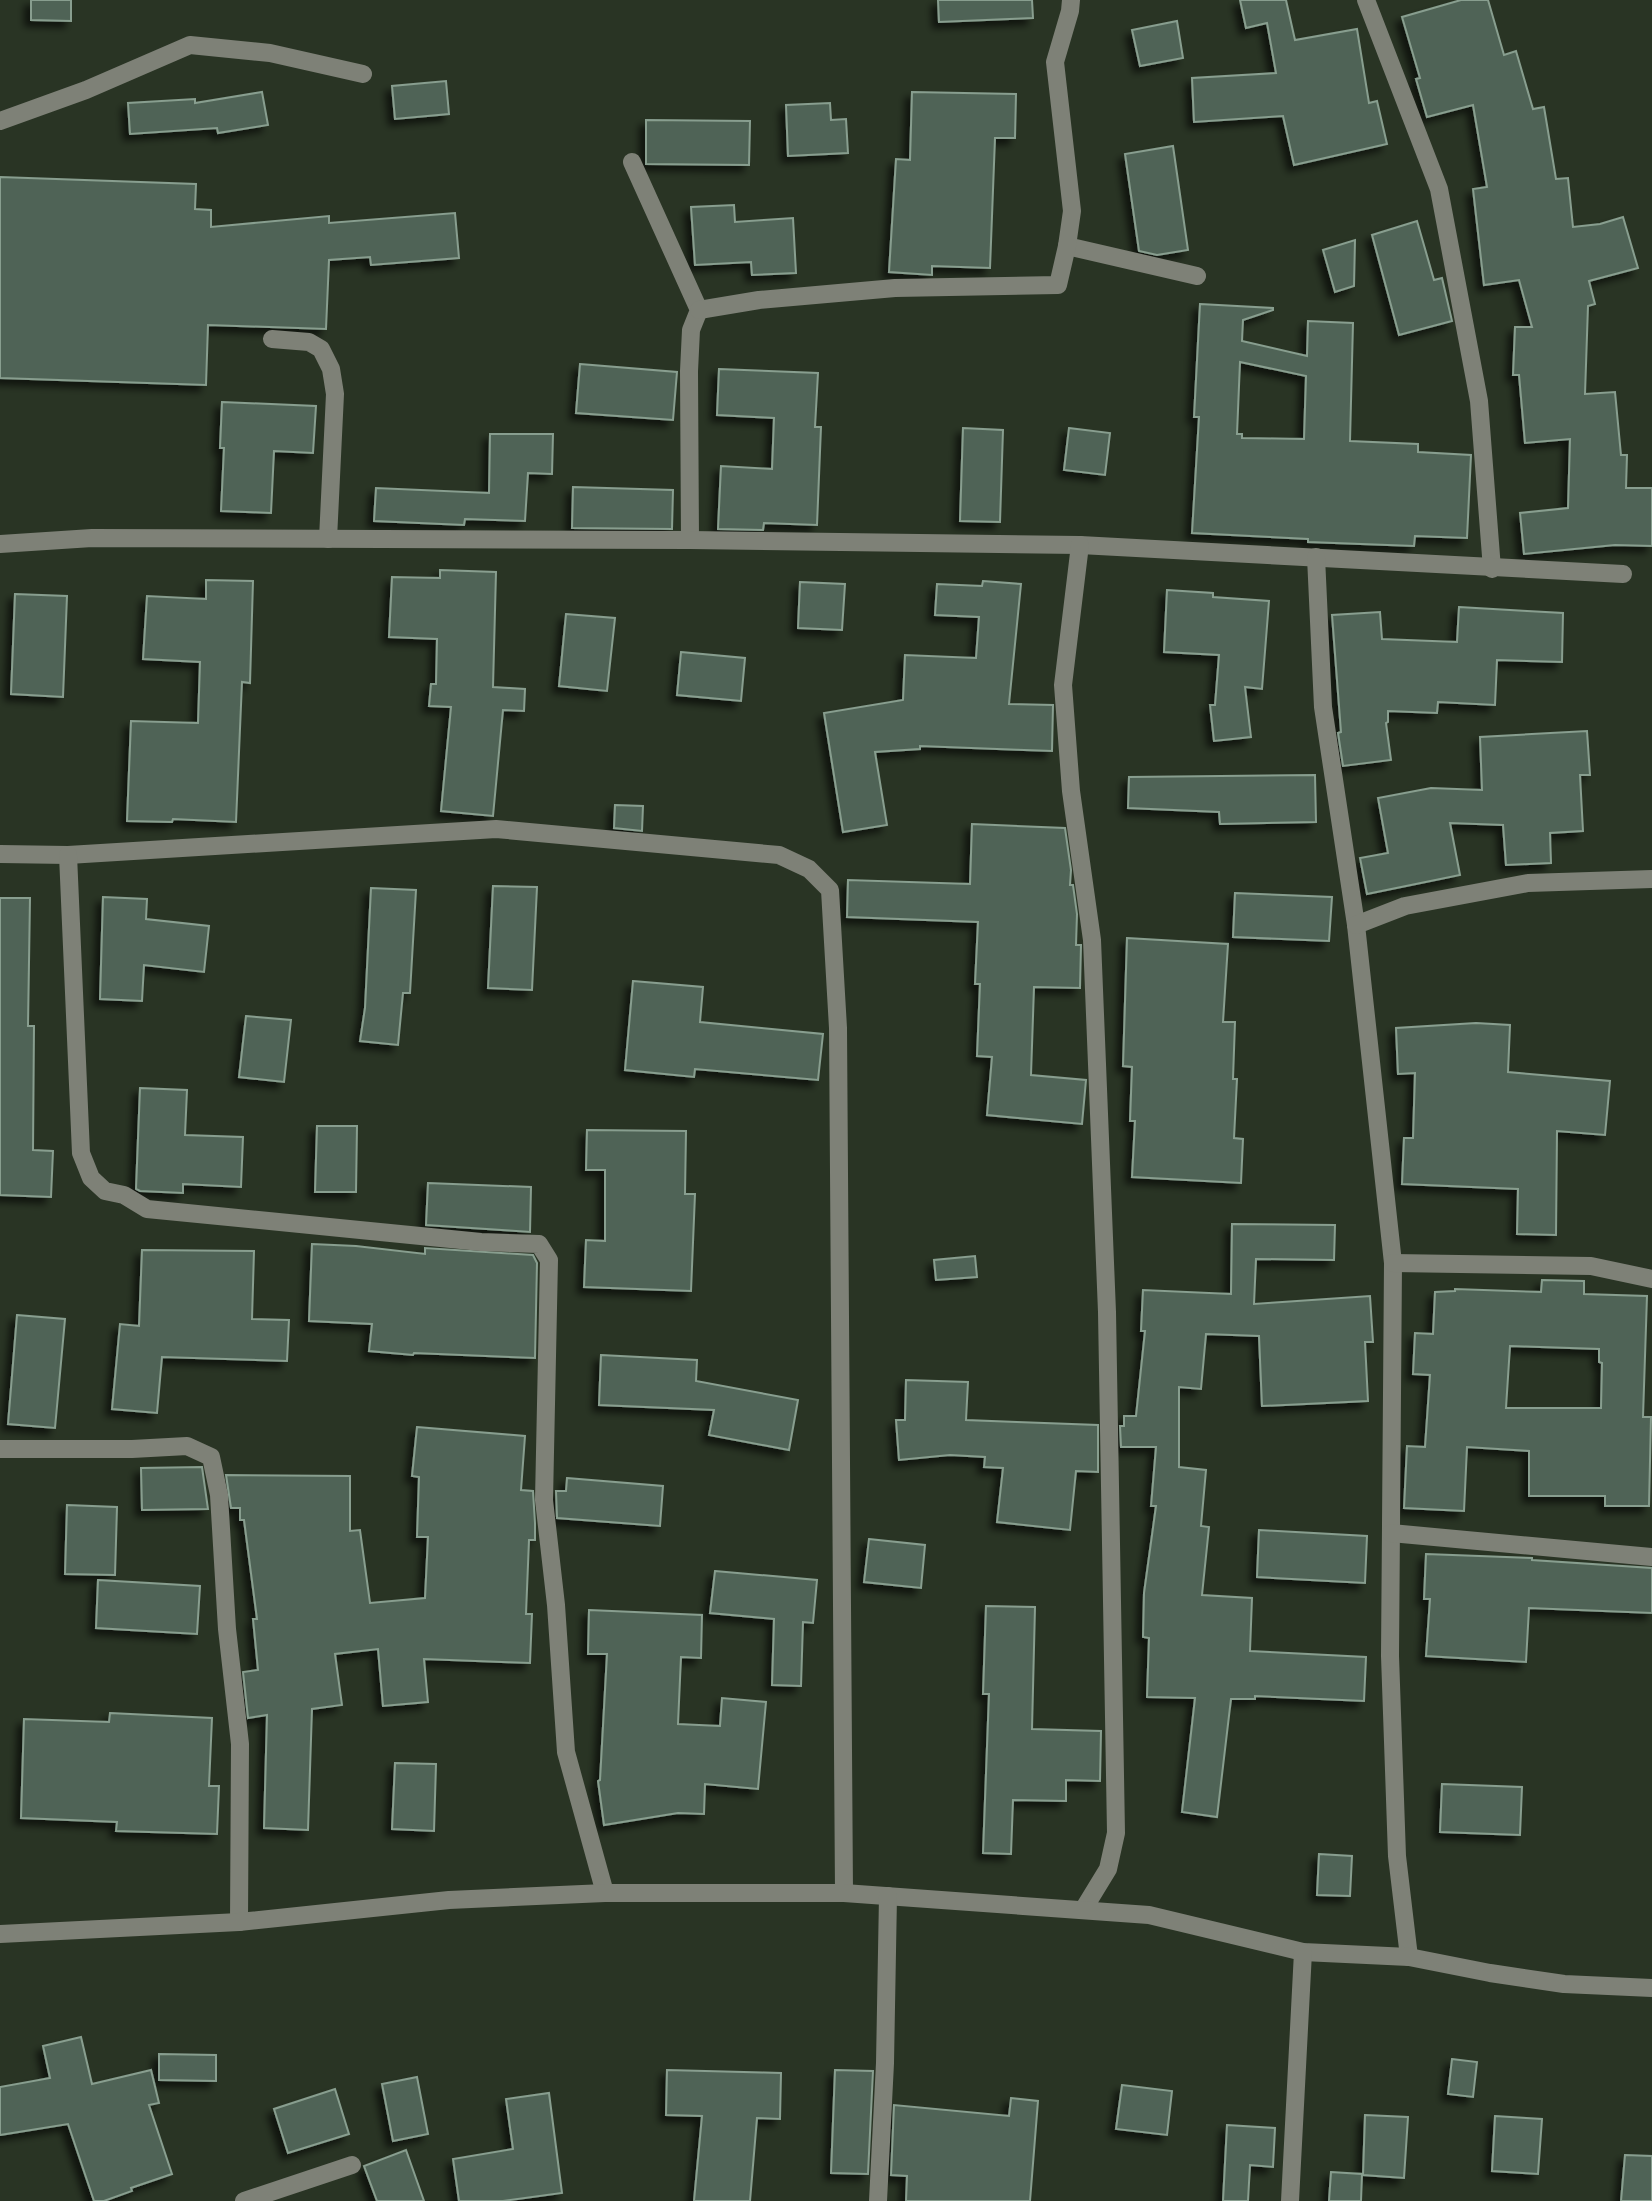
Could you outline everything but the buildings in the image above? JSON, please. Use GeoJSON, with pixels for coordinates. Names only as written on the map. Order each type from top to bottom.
{"type":"FeatureCollection","features":[{"type":"Feature","properties":{"kind":"street"},"geometry":{"type":"LineString","coordinates":[[699,310],[759,300],[895,288],[1058,285],[1068,246],[1072,211],[1055,62],[1071,0]]}},
{"type":"Feature","properties":{"kind":"street"},"geometry":{"type":"LineString","coordinates":[[1366,0],[1439,189],[1479,401],[1492,569]]}},
{"type":"Feature","properties":{"kind":"street"},"geometry":{"type":"LineString","coordinates":[[0,121],[86,90],[190,45],[270,53],[363,74]]}},
{"type":"Feature","properties":{"kind":"street"},"geometry":{"type":"LineString","coordinates":[[632,162],[699,310],[691,330],[689,371],[690,540]]}},
{"type":"Feature","properties":{"kind":"street"},"geometry":{"type":"LineString","coordinates":[[1068,246],[1197,276]]}},
{"type":"Feature","properties":{"kind":"street"},"geometry":{"type":"LineString","coordinates":[[272,340],[309,342],[321,349],[331,369],[335,394],[328,539]]}},
{"type":"Feature","properties":{"kind":"street"},"geometry":{"type":"LineString","coordinates":[[0,544],[92,538],[690,540],[1080,545],[1623,574]]}},
{"type":"Feature","properties":{"kind":"street"},"geometry":{"type":"LineString","coordinates":[[1080,545],[1063,685],[1071,791],[1093,954],[1107,1312],[1116,1833],[1108,1868],[1083,1910]]}},
{"type":"Feature","properties":{"kind":"street"},"geometry":{"type":"LineString","coordinates":[[1316,557],[1323,706],[1356,925],[1393,1263],[1390,1656],[1397,1856],[1409,1956]]}},
{"type":"Feature","properties":{"kind":"street"},"geometry":{"type":"LineString","coordinates":[[0,854],[68,855],[496,829],[779,855],[809,869],[830,890],[838,1028],[844,1892]]}},
{"type":"Feature","properties":{"kind":"street"},"geometry":{"type":"LineString","coordinates":[[68,855],[80,1153],[91,1178],[105,1191],[124,1195],[147,1209],[481,1242],[539,1244],[546,1251],[550,1260],[544,1500],[556,1605],[566,1752],[605,1893]]}},
{"type":"Feature","properties":{"kind":"street"},"geometry":{"type":"LineString","coordinates":[[1356,925],[1405,906],[1528,883],[1652,879]]}},
{"type":"Feature","properties":{"kind":"street"},"geometry":{"type":"LineString","coordinates":[[1393,1263],[1591,1266],[1652,1279]]}},
{"type":"Feature","properties":{"kind":"street"},"geometry":{"type":"LineString","coordinates":[[0,1449],[132,1449],[187,1446],[211,1457],[219,1495],[227,1629],[240,1744],[239,1922]]}},
{"type":"Feature","properties":{"kind":"street"},"geometry":{"type":"LineString","coordinates":[[1391,1534],[1652,1557]]}},
{"type":"Feature","properties":{"kind":"street"},"geometry":{"type":"LineString","coordinates":[[0,1934],[239,1922],[449,1900],[605,1893],[844,1892],[1149,1915],[1303,1952],[1409,1956],[1490,1973],[1564,1984],[1652,1988]]}},
{"type":"Feature","properties":{"kind":"street"},"geometry":{"type":"LineString","coordinates":[[878,2201],[885,2063],[888,1896]]}},
{"type":"Feature","properties":{"kind":"street"},"geometry":{"type":"LineString","coordinates":[[1290,2201],[1303,1952]]}},
{"type":"Feature","properties":{"kind":"street"},"geometry":{"type":"LineString","coordinates":[[244,2201],[352,2165]]}}]}
